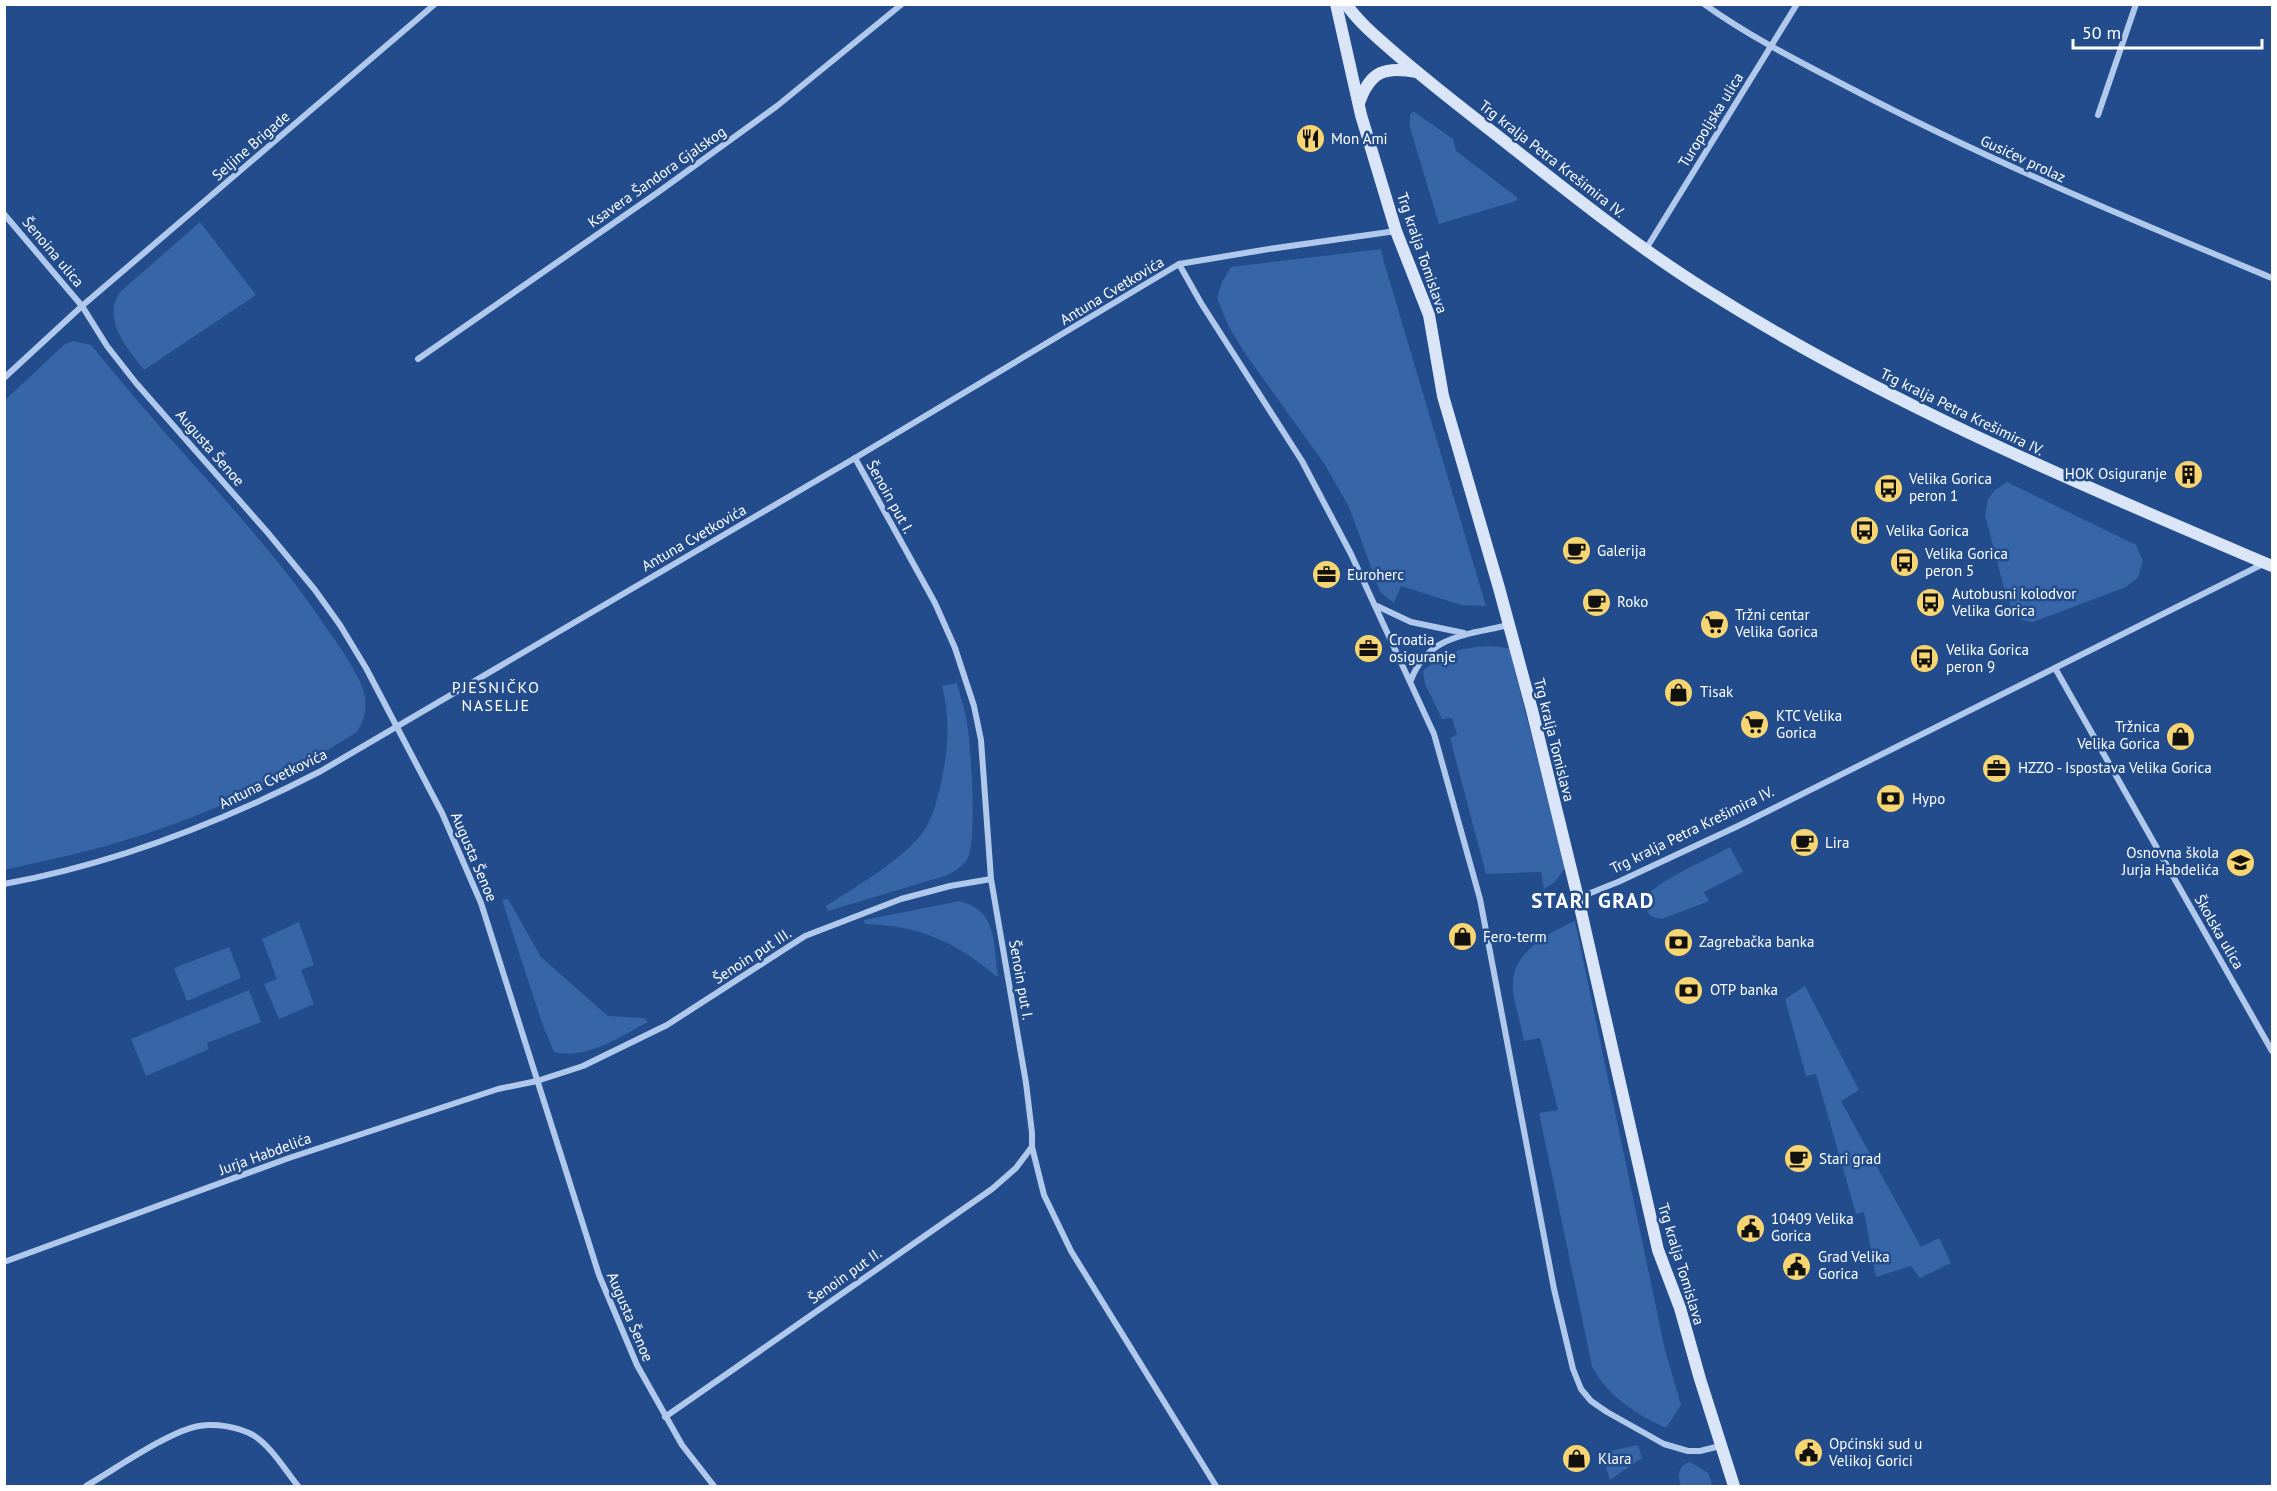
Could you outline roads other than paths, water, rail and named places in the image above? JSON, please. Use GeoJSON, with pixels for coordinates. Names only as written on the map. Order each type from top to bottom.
{"type":"FeatureCollection","features":[{"type":"Feature","properties":{"kind":"main road","name":"Trg kralja Tomislava"},"geometry":{"type":"LineString","coordinates":[[1336,4],[1358,104],[1396,231],[1429,315],[1443,396],[1509,625],[1578,898],[1658,1250],[1680,1308],[1734,1486]]}},
{"type":"Feature","properties":{"kind":"main road","name":"Trg kralja Petra Krešimira IV."},"geometry":{"type":"LineString","coordinates":[[1346,4],[1360,21],[1417,72],[1526,159],[1705,290],[1877,388],[2030,462],[2270,563]]}},
{"type":"Feature","properties":{"kind":"main road"},"geometry":{"type":"LineString","coordinates":[[1358,104],[1367,84],[1382,72],[1392,70],[1417,72]]}},
{"type":"Feature","properties":{"kind":"street","name":"Seljine Brigade"},"geometry":{"type":"LineString","coordinates":[[4,378],[82,306],[435,4]]}},
{"type":"Feature","properties":{"kind":"street","name":"Ksavera Šandora Gjalskog"},"geometry":{"type":"LineString","coordinates":[[418,359],[657,193],[777,106],[894,13],[902,4]]}},
{"type":"Feature","properties":{"kind":"street","name":"Gusićev prolaz"},"geometry":{"type":"LineString","coordinates":[[1704,4],[1771,47],[1887,108],[2047,184],[2272,278]]}},
{"type":"Feature","properties":{"kind":"street","name":"Turopoljska ulica"},"geometry":{"type":"LineString","coordinates":[[1646,249],[1797,4]]}},
{"type":"Feature","properties":{"kind":"street"},"geometry":{"type":"LineString","coordinates":[[2098,114],[2136,4]]}},
{"type":"Feature","properties":{"kind":"street","name":"Šenoina ulica"},"geometry":{"type":"LineString","coordinates":[[4,213],[82,306]]}},
{"type":"Feature","properties":{"kind":"street","name":"Antuna Cvetkovića"},"geometry":{"type":"LineString","coordinates":[[4,884],[37,878],[130,851],[213,821],[294,785],[855,458],[1179,264],[1396,231]]}},
{"type":"Feature","properties":{"kind":"street"},"geometry":{"type":"LineString","coordinates":[[1179,264],[1201,303],[1302,461],[1376,606],[1434,734],[1480,899],[1554,1289],[1573,1369],[1581,1389],[1592,1401],[1634,1429],[1664,1444],[1688,1451],[1700,1451],[1720,1446]]}},
{"type":"Feature","properties":{"kind":"street","name":"Augusta Šenoe"},"geometry":{"type":"LineString","coordinates":[[82,306],[107,346],[136,383],[232,491],[315,590],[366,668],[442,813],[473,884],[517,1014],[599,1275],[637,1365],[682,1445],[714,1486]]}},
{"type":"Feature","properties":{"kind":"street","name":"Šenoin put I."},"geometry":{"type":"LineString","coordinates":[[855,458],[935,603],[963,671],[974,706],[981,741],[991,879],[1026,1083],[1032,1147],[1044,1195],[1056,1224],[1216,1486]]}},
{"type":"Feature","properties":{"kind":"street","name":"Trg kralja Petra Krešimira IV."},"geometry":{"type":"LineString","coordinates":[[1578,898],[1618,882],[1738,826],[2270,563]]}},
{"type":"Feature","properties":{"kind":"street"},"geometry":{"type":"LineString","coordinates":[[1376,606],[1411,622],[1451,632],[1467,633]]}},
{"type":"Feature","properties":{"kind":"street"},"geometry":{"type":"LineString","coordinates":[[1410,680],[1416,665],[1429,650],[1438,644],[1467,633],[1509,625]]}},
{"type":"Feature","properties":{"kind":"street","name":"Školska ulica"},"geometry":{"type":"LineString","coordinates":[[2055,668],[2272,1051]]}},
{"type":"Feature","properties":{"kind":"street","name":"Šenoin put III."},"geometry":{"type":"LineString","coordinates":[[537,1081],[583,1066],[667,1025],[805,936],[901,899],[950,886],[991,879]]}},
{"type":"Feature","properties":{"kind":"street","name":"Jurja Habdelića"},"geometry":{"type":"LineString","coordinates":[[4,1263],[301,1154],[498,1089],[537,1081]]}},
{"type":"Feature","properties":{"kind":"street","name":"Šenoin put II."},"geometry":{"type":"LineString","coordinates":[[665,1418],[992,1189],[1017,1168],[1032,1147]]}},
{"type":"Feature","properties":{"kind":"street"},"geometry":{"type":"LineString","coordinates":[[86,1486],[169,1437],[198,1426],[219,1426],[254,1435],[298,1486]]}},
{"type":"Feature","properties":{"kind":"place","name":"Mon Ami"},"geometry":{"type":"Point","coordinates":[1310,139]}},
{"type":"Feature","properties":{"kind":"place","name":"HOK Osiguranje"},"geometry":{"type":"Point","coordinates":[2188,474]}},
{"type":"Feature","properties":{"kind":"place","name":"Velika Gorica peron 1"},"geometry":{"type":"Point","coordinates":[1888,488]}},
{"type":"Feature","properties":{"kind":"place","name":"Velika Gorica"},"geometry":{"type":"Point","coordinates":[1865,531]}},
{"type":"Feature","properties":{"kind":"place","name":"Galerija"},"geometry":{"type":"Point","coordinates":[1576,551]}},
{"type":"Feature","properties":{"kind":"place","name":"Velika Gorica peron 5"},"geometry":{"type":"Point","coordinates":[1904,563]}},
{"type":"Feature","properties":{"kind":"place","name":"Euroherc"},"geometry":{"type":"Point","coordinates":[1326,575]}},
{"type":"Feature","properties":{"kind":"place","name":"Roko"},"geometry":{"type":"Point","coordinates":[1596,602]}},
{"type":"Feature","properties":{"kind":"place","name":"Autobusni kolodvor Velika Gorica"},"geometry":{"type":"Point","coordinates":[1931,603]}},
{"type":"Feature","properties":{"kind":"place","name":"Tržni centar Velika Gorica"},"geometry":{"type":"Point","coordinates":[1714,624]}},
{"type":"Feature","properties":{"kind":"place","name":"Croatia osiguranje"},"geometry":{"type":"Point","coordinates":[1368,649]}},
{"type":"Feature","properties":{"kind":"place","name":"Velika Gorica peron 9"},"geometry":{"type":"Point","coordinates":[1925,659]}},
{"type":"Feature","properties":{"kind":"place","name":"Tisak"},"geometry":{"type":"Point","coordinates":[1679,692]}},
{"type":"Feature","properties":{"kind":"place","name":"KTC Velika Gorica"},"geometry":{"type":"Point","coordinates":[1755,725]}},
{"type":"Feature","properties":{"kind":"place","name":"Tržnica Velika Gorica"},"geometry":{"type":"Point","coordinates":[2181,736]}},
{"type":"Feature","properties":{"kind":"place","name":"HZZO - Ispostava Velika Gorica"},"geometry":{"type":"Point","coordinates":[1997,768]}},
{"type":"Feature","properties":{"kind":"place","name":"Hypo"},"geometry":{"type":"Point","coordinates":[1891,799]}},
{"type":"Feature","properties":{"kind":"place","name":"Lira"},"geometry":{"type":"Point","coordinates":[1804,843]}},
{"type":"Feature","properties":{"kind":"place","name":"Osnovna škola Jurja Habdelića"},"geometry":{"type":"Point","coordinates":[2240,862]}},
{"type":"Feature","properties":{"kind":"place","name":"Fero-term"},"geometry":{"type":"Point","coordinates":[1462,937]}},
{"type":"Feature","properties":{"kind":"place","name":"Zagrebačka banka"},"geometry":{"type":"Point","coordinates":[1678,942]}},
{"type":"Feature","properties":{"kind":"place","name":"OTP banka"},"geometry":{"type":"Point","coordinates":[1689,990]}},
{"type":"Feature","properties":{"kind":"place","name":"Stari grad"},"geometry":{"type":"Point","coordinates":[1798,1159]}},
{"type":"Feature","properties":{"kind":"place","name":"10409 Velika Gorica"},"geometry":{"type":"Point","coordinates":[1750,1228]}},
{"type":"Feature","properties":{"kind":"place","name":"Grad Velika Gorica"},"geometry":{"type":"Point","coordinates":[1797,1266]}},
{"type":"Feature","properties":{"kind":"place","name":"Općinski sud u Velikoj Gorici"},"geometry":{"type":"Point","coordinates":[1808,1453]}},
{"type":"Feature","properties":{"kind":"place","name":"Klara"},"geometry":{"type":"Point","coordinates":[1577,1459]}},
{"type":"Feature","properties":{"kind":"district","name":"PJESNIČKO NASELJE"},"geometry":{"type":"Point","coordinates":[496,696]}},
{"type":"Feature","properties":{"kind":"district","name":"STARI GRAD"},"geometry":{"type":"Point","coordinates":[1593,901]}}]}
